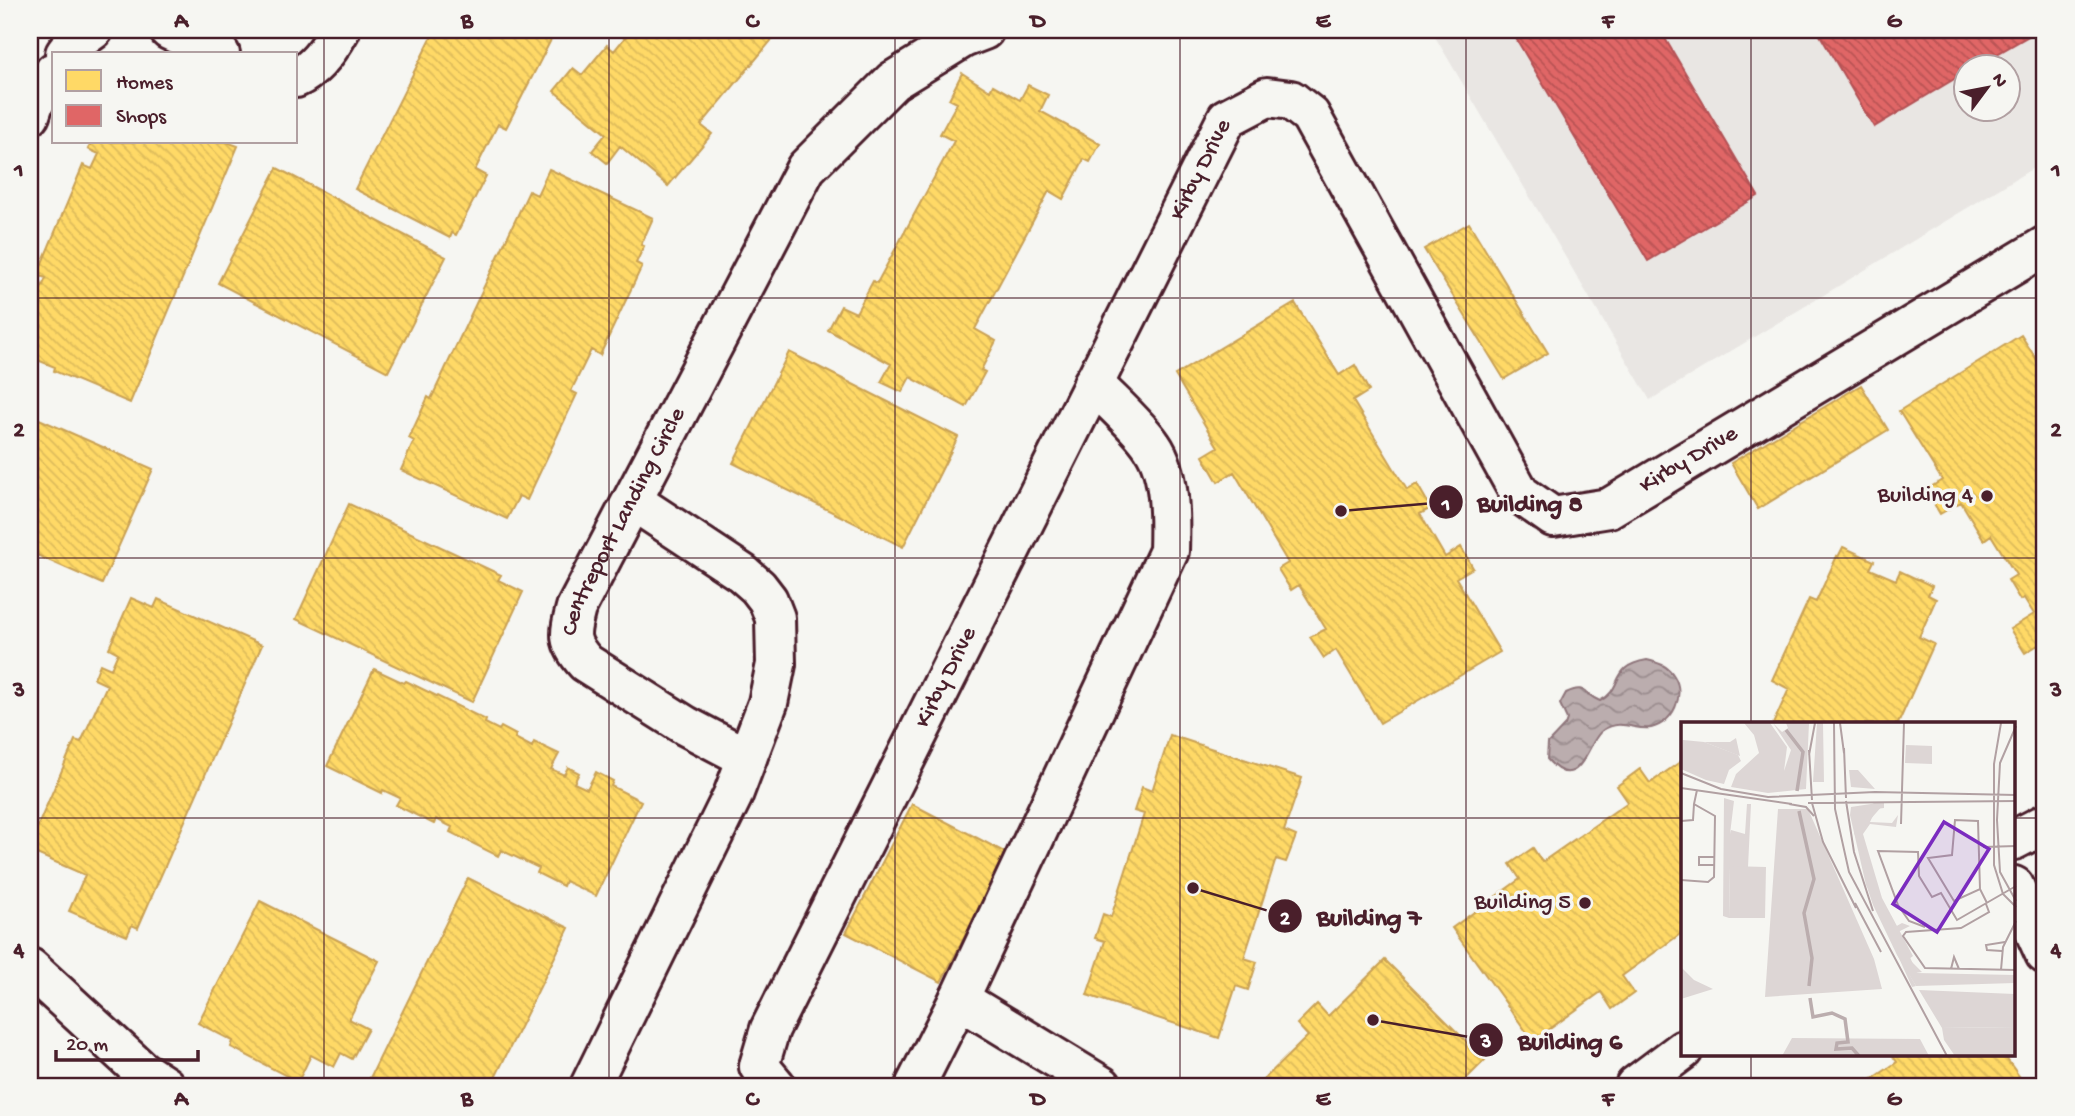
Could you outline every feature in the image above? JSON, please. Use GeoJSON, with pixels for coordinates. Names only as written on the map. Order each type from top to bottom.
{"type":"FeatureCollection","features":[{"type":"Feature","properties":{"kind":"street"},"geometry":{"type":"LineString","coordinates":[[66,52],[93,30]]}},
{"type":"Feature","properties":{"kind":"street"},"geometry":{"type":"LineString","coordinates":[[169,30],[216,52]]}},
{"type":"Feature","properties":{"kind":"street"},"geometry":{"type":"LineString","coordinates":[[298,77],[304,75],[329,50],[340,30]]}},
{"type":"Feature","properties":{"kind":"street","name":"Centreport Landing Circle"},"geometry":{"type":"LineString","coordinates":[[747,758],[675,719],[586,663],[574,650],[570,631],[576,608],[806,168],[893,81],[963,38],[984,30]]}},
{"type":"Feature","properties":{"kind":"street"},"geometry":{"type":"LineString","coordinates":[[30,115],[34,103],[52,75]]}},
{"type":"Feature","properties":{"kind":"street","name":"Kirby Drive"},"geometry":{"type":"LineString","coordinates":[[759,1079],[770,1029],[1227,118],[1267,97],[1291,100],[1310,115],[1520,494],[1553,517],[1609,508],[2045,246]]}},
{"type":"Feature","properties":{"kind":"street"},"geometry":{"type":"LineString","coordinates":[[915,1086],[959,999],[1169,551],[1170,524],[1166,480],[1153,446],[1093,383]]}},
{"type":"Feature","properties":{"kind":"street"},"geometry":{"type":"LineString","coordinates":[[590,1086],[733,795],[768,703],[776,664],[775,618],[768,600],[741,572],[632,501]]}},
{"type":"Feature","properties":{"kind":"street"},"geometry":{"type":"LineString","coordinates":[[2016,838],[2045,824]]}},
{"type":"Feature","properties":{"kind":"street"},"geometry":{"type":"LineString","coordinates":[[2016,890],[2045,954]]}},
{"type":"Feature","properties":{"kind":"street"},"geometry":{"type":"LineString","coordinates":[[30,968],[142,1071],[165,1086]]}},
{"type":"Feature","properties":{"kind":"street"},"geometry":{"type":"LineString","coordinates":[[959,999],[1102,1086]]}},
{"type":"Feature","properties":{"kind":"street"},"geometry":{"type":"LineString","coordinates":[[1635,1086],[1681,1052]]}},
{"type":"Feature","properties":{"kind":"shaded area"},"geometry":{"type":"Polygon","coordinates":[[[1431,30],[2045,30],[2045,161],[1650,400],[1431,30]]]}},
{"type":"Feature","properties":{"kind":"water"},"geometry":{"type":"Polygon","coordinates":[[[1647,660],[1666,667],[1674,676],[1679,691],[1671,714],[1659,725],[1651,728],[1616,725],[1603,730],[1575,770],[1567,772],[1558,769],[1547,759],[1548,743],[1565,725],[1567,719],[1560,704],[1566,693],[1578,689],[1600,701],[1613,690],[1627,667],[1647,660]]]}},
{"type":"Feature","properties":{"kind":"building: Homes"},"geometry":{"type":"Polygon","coordinates":[[[435,30],[556,30],[506,128],[498,124],[475,170],[486,176],[456,235],[452,233],[450,238],[355,189],[435,30]]]}},
{"type":"Feature","properties":{"kind":"building: Homes"},"geometry":{"type":"Polygon","coordinates":[[[631,30],[780,30],[701,125],[712,134],[668,186],[620,146],[607,163],[592,151],[606,134],[554,91],[573,68],[582,75],[607,45],[614,51],[631,30]]]}},
{"type":"Feature","properties":{"kind":"building: Homes"},"geometry":{"type":"Polygon","coordinates":[[[962,73],[990,91],[993,85],[1020,100],[1028,85],[1048,95],[1040,111],[1100,144],[1090,162],[1084,159],[1063,199],[1049,191],[975,329],[996,341],[981,370],[985,372],[966,407],[910,377],[902,392],[881,382],[891,364],[828,330],[841,306],[856,313],[873,281],[877,283],[954,141],[940,134],[957,103],[949,99],[962,73]]]}},
{"type":"Feature","properties":{"kind":"building: Homes"},"geometry":{"type":"Polygon","coordinates":[[[91,144],[238,146],[130,403],[54,371],[55,367],[30,357],[30,294],[33,286],[41,289],[46,278],[37,275],[83,165],[92,169],[99,154],[88,149],[91,144]]]}},
{"type":"Feature","properties":{"kind":"building: Homes"},"geometry":{"type":"Polygon","coordinates":[[[277,168],[446,257],[388,372],[218,283],[277,168]]]}},
{"type":"Feature","properties":{"kind":"building: Homes"},"geometry":{"type":"Polygon","coordinates":[[[549,169],[653,218],[636,263],[642,266],[600,355],[591,350],[571,391],[577,394],[527,500],[519,496],[507,519],[401,470],[414,441],[409,438],[428,397],[431,399],[529,191],[537,195],[549,169]]]}},
{"type":"Feature","properties":{"kind":"building: Homes"},"geometry":{"type":"Polygon","coordinates":[[[1469,223],[1548,353],[1504,379],[1424,249],[1469,223]]]}},
{"type":"Feature","properties":{"kind":"building: Homes"},"geometry":{"type":"Polygon","coordinates":[[[1295,303],[1339,375],[1355,365],[1369,391],[1353,401],[1407,490],[1417,484],[1431,508],[1420,514],[1445,557],[1461,547],[1473,568],[1456,578],[1500,652],[1380,723],[1336,650],[1324,658],[1310,637],[1326,629],[1299,585],[1291,590],[1278,569],[1288,563],[1234,472],[1218,482],[1203,456],[1218,447],[1175,375],[1295,303]]]}},
{"type":"Feature","properties":{"kind":"building: Homes","name":"Building 4"},"geometry":{"type":"Polygon","coordinates":[[[2021,335],[2045,373],[2045,656],[2038,645],[2025,653],[2010,629],[2034,614],[2024,598],[2020,600],[2008,580],[2016,575],[1991,535],[1984,540],[1961,502],[1940,514],[1926,490],[1942,480],[1899,411],[2021,335]]]}},
{"type":"Feature","properties":{"kind":"building: Homes"},"geometry":{"type":"Polygon","coordinates":[[[789,352],[958,437],[903,547],[733,463],[789,352]]]}},
{"type":"Feature","properties":{"kind":"building: Homes"},"geometry":{"type":"Polygon","coordinates":[[[1861,385],[1888,430],[1758,509],[1731,463],[1861,385]]]}},
{"type":"Feature","properties":{"kind":"building: Homes"},"geometry":{"type":"Polygon","coordinates":[[[30,415],[153,469],[102,584],[30,552],[30,415]]]}},
{"type":"Feature","properties":{"kind":"building: Homes"},"geometry":{"type":"Polygon","coordinates":[[[349,504],[501,575],[498,580],[523,592],[472,702],[296,619],[349,504]]]}},
{"type":"Feature","properties":{"kind":"building: Homes"},"geometry":{"type":"Polygon","coordinates":[[[1843,547],[1874,561],[1870,569],[1896,580],[1900,571],[1932,586],[1928,595],[1936,599],[1919,637],[1934,644],[1899,722],[1774,722],[1789,689],[1772,680],[1809,599],[1816,602],[1843,547]]]}},
{"type":"Feature","properties":{"kind":"building: Homes"},"geometry":{"type":"Polygon","coordinates":[[[131,598],[154,608],[158,599],[262,645],[138,928],[132,925],[127,936],[69,911],[85,875],[30,851],[30,844],[75,740],[81,742],[107,685],[94,679],[100,664],[111,669],[118,653],[109,648],[131,598]]]}},
{"type":"Feature","properties":{"kind":"building: Homes"},"geometry":{"type":"Polygon","coordinates":[[[374,669],[404,683],[406,681],[486,720],[485,723],[499,730],[501,727],[532,747],[534,742],[559,754],[551,769],[564,775],[568,767],[579,773],[574,783],[587,789],[596,772],[613,781],[611,786],[641,801],[596,896],[565,881],[563,886],[537,873],[539,868],[501,850],[498,856],[450,832],[452,827],[436,819],[434,824],[396,805],[400,798],[383,790],[382,793],[327,766],[374,669]]]}},
{"type":"Feature","properties":{"kind":"building: Homes"},"geometry":{"type":"Polygon","coordinates":[[[1170,735],[1302,778],[1284,831],[1296,836],[1286,862],[1276,859],[1244,958],[1257,962],[1248,990],[1236,986],[1219,1038],[1087,995],[1105,941],[1095,938],[1103,914],[1111,917],[1144,814],[1134,811],[1142,787],[1152,791],[1170,735]]]}},
{"type":"Feature","properties":{"kind":"building: Homes","name":"Building 5"},"geometry":{"type":"Polygon","coordinates":[[[1681,761],[1681,933],[1622,976],[1634,993],[1612,1009],[1601,992],[1533,1041],[1452,928],[1520,879],[1510,864],[1533,848],[1542,862],[1628,802],[1617,786],[1640,769],[1650,783],[1681,761]]]}},
{"type":"Feature","properties":{"kind":"building: Homes"},"geometry":{"type":"Polygon","coordinates":[[[912,804],[1008,854],[941,982],[846,933],[912,804]]]}},
{"type":"Feature","properties":{"kind":"building: Homes"},"geometry":{"type":"Polygon","coordinates":[[[468,878],[569,928],[491,1086],[366,1086],[468,878]]]}},
{"type":"Feature","properties":{"kind":"building: Homes"},"geometry":{"type":"Polygon","coordinates":[[[260,901],[379,961],[349,1019],[368,1029],[352,1059],[341,1053],[334,1067],[311,1055],[298,1082],[231,1047],[233,1041],[198,1023],[260,901]]]}},
{"type":"Feature","properties":{"kind":"building: Homes"},"geometry":{"type":"Polygon","coordinates":[[[1385,960],[1485,1060],[1459,1086],[1257,1086],[1308,1036],[1297,1024],[1317,1004],[1328,1016],[1385,960]]]}},
{"type":"Feature","properties":{"kind":"building: Homes"},"geometry":{"type":"Polygon","coordinates":[[[1893,1056],[2005,1056],[2026,1086],[1857,1086],[1867,1079],[1868,1082],[1897,1062],[1893,1056]]]}},
{"type":"Feature","properties":{"kind":"building: Shops"},"geometry":{"type":"Polygon","coordinates":[[[1511,30],[1660,30],[1758,196],[1648,261],[1511,30]]]}},
{"type":"Feature","properties":{"kind":"building: Shops"},"geometry":{"type":"Polygon","coordinates":[[[1817,30],[2039,30],[2000,52],[1952,52],[1952,80],[1874,127],[1817,30]]]}},
{"type":"Feature","properties":{"kind":"place","name":"Building 4"},"geometry":{"type":"Point","coordinates":[1987,496]}},
{"type":"Feature","properties":{"kind":"place","name":"Building 8"},"geometry":{"type":"Point","coordinates":[1341,511]}},
{"type":"Feature","properties":{"kind":"place","name":"Building 7"},"geometry":{"type":"Point","coordinates":[1193,888]}},
{"type":"Feature","properties":{"kind":"place","name":"Building 5"},"geometry":{"type":"Point","coordinates":[1585,903]}},
{"type":"Feature","properties":{"kind":"place","name":"Building 6"},"geometry":{"type":"Point","coordinates":[1373,1020]}}]}
